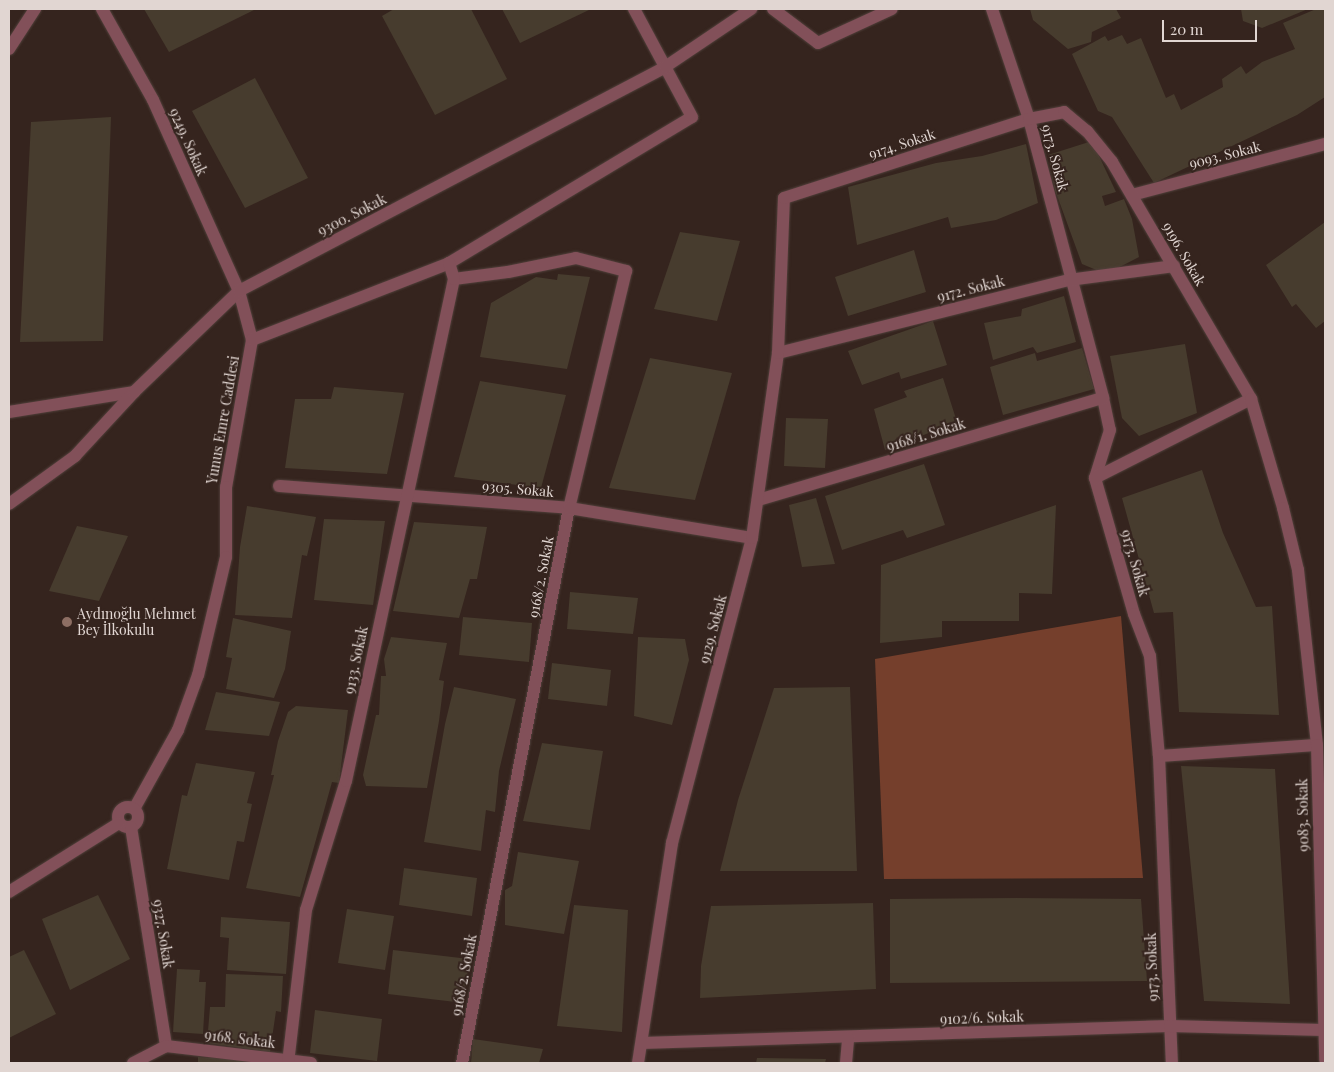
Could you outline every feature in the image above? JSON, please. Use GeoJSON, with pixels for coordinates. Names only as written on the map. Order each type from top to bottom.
{"type":"FeatureCollection","features":[{"type":"Feature","properties":{"kind":"street"},"geometry":{"type":"LineString","coordinates":[[9,49],[35,9]]}},
{"type":"Feature","properties":{"kind":"street","name":"9249. Sokak"},"geometry":{"type":"LineString","coordinates":[[102,9],[153,100],[240,291]]}},
{"type":"Feature","properties":{"kind":"street"},"geometry":{"type":"LineString","coordinates":[[252,340],[449,263],[692,116],[634,9]]}},
{"type":"Feature","properties":{"kind":"street","name":"9300. Sokak"},"geometry":{"type":"LineString","coordinates":[[9,504],[75,456],[134,392],[240,291],[665,67],[750,9]]}},
{"type":"Feature","properties":{"kind":"street"},"geometry":{"type":"LineString","coordinates":[[773,9],[818,43],[892,9]]}},
{"type":"Feature","properties":{"kind":"street"},"geometry":{"type":"LineString","coordinates":[[992,9],[1030,119]]}},
{"type":"Feature","properties":{"kind":"street","name":"9196. Sokak"},"geometry":{"type":"LineString","coordinates":[[1030,119],[1064,112],[1087,131],[1112,162],[1132,194],[1252,400],[1298,570]]}},
{"type":"Feature","properties":{"kind":"street","name":"9174. Sokak"},"geometry":{"type":"LineString","coordinates":[[784,198],[1030,119]]}},
{"type":"Feature","properties":{"kind":"street","name":"9173. Sokak"},"geometry":{"type":"LineString","coordinates":[[1030,119],[1069,280],[1103,398],[1110,430],[1095,478],[1134,614],[1150,656],[1159,756],[1172,1063]]}},
{"type":"Feature","properties":{"kind":"street","name":"9093. Sokak"},"geometry":{"type":"LineString","coordinates":[[1132,194],[1325,144]]}},
{"type":"Feature","properties":{"kind":"street","name":"9129. Sokak"},"geometry":{"type":"LineString","coordinates":[[638,1063],[672,843],[752,538],[778,353],[784,198]]}},
{"type":"Feature","properties":{"kind":"street","name":"9168/2. Sokak"},"geometry":{"type":"LineString","coordinates":[[454,279],[508,272],[576,258],[626,271],[569,508],[462,1063]]}},
{"type":"Feature","properties":{"kind":"street","name":"9133. Sokak"},"geometry":{"type":"LineString","coordinates":[[288,1062],[306,910],[346,781],[454,279],[449,263]]}},
{"type":"Feature","properties":{"kind":"street","name":"9172. Sokak"},"geometry":{"type":"LineString","coordinates":[[778,353],[1069,280],[1174,266]]}},
{"type":"Feature","properties":{"kind":"street","name":"Yunus Emre Caddesi"},"geometry":{"type":"LineString","coordinates":[[125,825],[138,821],[134,809],[178,730],[198,675],[226,557],[226,487],[252,340],[240,291]]}},
{"type":"Feature","properties":{"kind":"street"},"geometry":{"type":"LineString","coordinates":[[9,412],[134,392]]}},
{"type":"Feature","properties":{"kind":"street","name":"9168/1. Sokak"},"geometry":{"type":"LineString","coordinates":[[758,500],[1103,398]]}},
{"type":"Feature","properties":{"kind":"street"},"geometry":{"type":"LineString","coordinates":[[1095,478],[1252,400]]}},
{"type":"Feature","properties":{"kind":"street","name":"9305. Sokak"},"geometry":{"type":"LineString","coordinates":[[279,486],[407,494],[569,508],[752,538]]}},
{"type":"Feature","properties":{"kind":"street","name":"9083. Sokak"},"geometry":{"type":"LineString","coordinates":[[1298,570],[1317,745],[1325,1060]]}},
{"type":"Feature","properties":{"kind":"street"},"geometry":{"type":"LineString","coordinates":[[1159,756],[1317,745]]}},
{"type":"Feature","properties":{"kind":"street"},"geometry":{"type":"LineString","coordinates":[[9,892],[125,825]]}},
{"type":"Feature","properties":{"kind":"street","name":"9327. Sokak"},"geometry":{"type":"LineString","coordinates":[[125,825],[166,1046]]}},
{"type":"Feature","properties":{"kind":"street","name":"9102/6. Sokak"},"geometry":{"type":"LineString","coordinates":[[642,1043],[848,1038],[1170,1026],[1323,1030]]}},
{"type":"Feature","properties":{"kind":"street"},"geometry":{"type":"LineString","coordinates":[[846,1063],[848,1038]]}},
{"type":"Feature","properties":{"kind":"street"},"geometry":{"type":"LineString","coordinates":[[133,1063],[166,1046]]}},
{"type":"Feature","properties":{"kind":"street","name":"9168. Sokak"},"geometry":{"type":"LineString","coordinates":[[166,1046],[288,1062],[311,1063]]}},
{"type":"Feature","properties":{"kind":"shaded area"},"geometry":{"type":"Polygon","coordinates":[[[1121,616],[1143,878],[884,879],[875,659],[1121,616]]]}},
{"type":"Feature","properties":{"kind":"building"},"geometry":{"type":"Polygon","coordinates":[[[144,9],[256,9],[169,52],[144,9]]]}},
{"type":"Feature","properties":{"kind":"building"},"geometry":{"type":"Polygon","coordinates":[[[394,9],[471,9],[507,79],[435,115],[382,16],[394,9]]]}},
{"type":"Feature","properties":{"kind":"building"},"geometry":{"type":"Polygon","coordinates":[[[502,9],[591,9],[520,43],[502,9]]]}},
{"type":"Feature","properties":{"kind":"building"},"geometry":{"type":"Polygon","coordinates":[[[1030,9],[1116,9],[1121,18],[1092,32],[1091,42],[1068,49],[1033,20],[1030,9]]]}},
{"type":"Feature","properties":{"kind":"building"},"geometry":{"type":"Polygon","coordinates":[[[1241,9],[1308,9],[1262,28],[1243,21],[1241,9]]]}},
{"type":"Feature","properties":{"kind":"building"},"geometry":{"type":"Polygon","coordinates":[[[1316,9],[1325,9],[1325,97],[1297,115],[1154,183],[1112,117],[1098,111],[1072,54],[1105,36],[1108,41],[1122,35],[1127,44],[1141,38],[1166,98],[1174,94],[1181,110],[1223,87],[1222,79],[1241,66],[1246,74],[1262,62],[1295,49],[1283,23],[1316,9]]]}},
{"type":"Feature","properties":{"kind":"building"},"geometry":{"type":"Polygon","coordinates":[[[255,78],[308,178],[245,208],[192,111],[255,78]]]}},
{"type":"Feature","properties":{"kind":"building"},"geometry":{"type":"Polygon","coordinates":[[[111,117],[103,341],[20,342],[31,122],[111,117]]]}},
{"type":"Feature","properties":{"kind":"building"},"geometry":{"type":"Polygon","coordinates":[[[1092,141],[1116,192],[1102,196],[1105,206],[1124,199],[1132,219],[1139,257],[1106,274],[1082,264],[1055,190],[1048,155],[1092,141]]]}},
{"type":"Feature","properties":{"kind":"building"},"geometry":{"type":"Polygon","coordinates":[[[1026,144],[1038,203],[996,220],[951,228],[948,217],[857,245],[848,187],[936,163],[982,156],[1026,144]]]}},
{"type":"Feature","properties":{"kind":"building"},"geometry":{"type":"Polygon","coordinates":[[[1325,222],[1325,321],[1316,328],[1296,304],[1292,307],[1266,265],[1325,222]]]}},
{"type":"Feature","properties":{"kind":"building"},"geometry":{"type":"Polygon","coordinates":[[[680,232],[740,241],[717,321],[654,309],[680,232]]]}},
{"type":"Feature","properties":{"kind":"building"},"geometry":{"type":"Polygon","coordinates":[[[914,250],[926,292],[848,316],[835,277],[914,250]]]}},
{"type":"Feature","properties":{"kind":"building"},"geometry":{"type":"Polygon","coordinates":[[[558,274],[590,277],[567,369],[480,357],[491,303],[536,277],[557,280],[558,274]]]}},
{"type":"Feature","properties":{"kind":"building"},"geometry":{"type":"Polygon","coordinates":[[[1064,296],[1076,342],[1037,353],[1033,347],[993,360],[984,323],[1021,316],[1022,309],[1064,296]]]}},
{"type":"Feature","properties":{"kind":"building"},"geometry":{"type":"Polygon","coordinates":[[[933,321],[947,365],[901,379],[899,372],[862,385],[848,351],[933,321]]]}},
{"type":"Feature","properties":{"kind":"building"},"geometry":{"type":"Polygon","coordinates":[[[1185,344],[1197,413],[1139,436],[1122,418],[1110,356],[1185,344]]]}},
{"type":"Feature","properties":{"kind":"building"},"geometry":{"type":"Polygon","coordinates":[[[1082,348],[1094,389],[1003,415],[990,367],[1035,353],[1037,361],[1082,348]]]}},
{"type":"Feature","properties":{"kind":"building"},"geometry":{"type":"Polygon","coordinates":[[[650,358],[732,373],[695,500],[609,488],[650,358]]]}},
{"type":"Feature","properties":{"kind":"building"},"geometry":{"type":"Polygon","coordinates":[[[943,378],[957,422],[885,450],[874,409],[907,397],[904,391],[943,378]]]}},
{"type":"Feature","properties":{"kind":"building"},"geometry":{"type":"Polygon","coordinates":[[[480,381],[566,395],[541,488],[454,477],[480,381]]]}},
{"type":"Feature","properties":{"kind":"building"},"geometry":{"type":"Polygon","coordinates":[[[334,387],[404,393],[387,474],[285,468],[295,399],[331,399],[334,387]]]}},
{"type":"Feature","properties":{"kind":"building"},"geometry":{"type":"Polygon","coordinates":[[[786,418],[828,419],[825,468],[784,466],[786,418]]]}},
{"type":"Feature","properties":{"kind":"building"},"geometry":{"type":"Polygon","coordinates":[[[924,464],[945,525],[907,538],[903,530],[842,550],[825,496],[924,464]]]}},
{"type":"Feature","properties":{"kind":"building"},"geometry":{"type":"Polygon","coordinates":[[[1202,470],[1223,533],[1256,607],[1272,606],[1279,715],[1179,712],[1173,612],[1154,613],[1122,498],[1202,470]]]}},
{"type":"Feature","properties":{"kind":"building"},"geometry":{"type":"Polygon","coordinates":[[[816,498],[835,564],[802,567],[789,505],[816,498]]]}},
{"type":"Feature","properties":{"kind":"building"},"geometry":{"type":"Polygon","coordinates":[[[1056,505],[1052,594],[1019,593],[1019,621],[942,621],[942,637],[880,643],[881,565],[1056,505]]]}},
{"type":"Feature","properties":{"kind":"building"},"geometry":{"type":"Polygon","coordinates":[[[247,506],[316,517],[307,556],[302,555],[292,618],[235,615],[240,547],[247,506]]]}},
{"type":"Feature","properties":{"kind":"building"},"geometry":{"type":"Polygon","coordinates":[[[324,519],[385,521],[373,605],[314,600],[324,519]]]}},
{"type":"Feature","properties":{"kind":"building"},"geometry":{"type":"Polygon","coordinates":[[[414,522],[487,527],[477,579],[470,579],[459,618],[393,611],[414,522]]]}},
{"type":"Feature","properties":{"kind":"building"},"geometry":{"type":"Polygon","coordinates":[[[77,526],[128,536],[99,601],[49,591],[77,526]]]}},
{"type":"Feature","properties":{"kind":"building"},"geometry":{"type":"Polygon","coordinates":[[[570,592],[638,598],[633,634],[567,629],[570,592]]]}},
{"type":"Feature","properties":{"kind":"building"},"geometry":{"type":"Polygon","coordinates":[[[463,617],[532,623],[529,662],[459,655],[463,617]]]}},
{"type":"Feature","properties":{"kind":"building"},"geometry":{"type":"Polygon","coordinates":[[[233,618],[291,631],[285,669],[274,698],[226,689],[232,658],[226,657],[233,618]]]}},
{"type":"Feature","properties":{"kind":"building"},"geometry":{"type":"Polygon","coordinates":[[[391,637],[447,643],[439,680],[444,681],[427,788],[366,786],[363,775],[376,715],[379,715],[381,676],[386,676],[384,659],[391,637]]]}},
{"type":"Feature","properties":{"kind":"building"},"geometry":{"type":"Polygon","coordinates":[[[638,637],[685,639],[689,660],[672,725],[634,716],[638,637]]]}},
{"type":"Feature","properties":{"kind":"building"},"geometry":{"type":"Polygon","coordinates":[[[552,663],[611,670],[607,706],[548,699],[552,663]]]}},
{"type":"Feature","properties":{"kind":"building"},"geometry":{"type":"Polygon","coordinates":[[[454,687],[516,699],[499,771],[495,812],[486,810],[481,851],[424,842],[445,724],[454,687]]]}},
{"type":"Feature","properties":{"kind":"building"},"geometry":{"type":"Polygon","coordinates":[[[850,687],[857,871],[720,871],[738,800],[774,688],[850,687]]]}},
{"type":"Feature","properties":{"kind":"building"},"geometry":{"type":"Polygon","coordinates":[[[216,692],[280,702],[269,736],[205,730],[216,692]]]}},
{"type":"Feature","properties":{"kind":"building"},"geometry":{"type":"Polygon","coordinates":[[[296,706],[348,710],[339,783],[332,782],[300,897],[246,888],[274,775],[271,775],[278,741],[288,712],[296,706]]]}},
{"type":"Feature","properties":{"kind":"building"},"geometry":{"type":"Polygon","coordinates":[[[542,743],[603,751],[590,830],[523,821],[542,743]]]}},
{"type":"Feature","properties":{"kind":"building"},"geometry":{"type":"Polygon","coordinates":[[[196,763],[255,772],[247,803],[252,804],[244,842],[237,841],[229,880],[167,869],[182,795],[187,796],[196,763]]]}},
{"type":"Feature","properties":{"kind":"building"},"geometry":{"type":"Polygon","coordinates":[[[1181,766],[1275,769],[1290,1004],[1204,1001],[1181,766]]]}},
{"type":"Feature","properties":{"kind":"building"},"geometry":{"type":"Polygon","coordinates":[[[518,852],[579,861],[564,934],[505,925],[505,890],[512,886],[518,852]]]}},
{"type":"Feature","properties":{"kind":"building"},"geometry":{"type":"Polygon","coordinates":[[[404,868],[477,878],[472,916],[399,905],[404,868]]]}},
{"type":"Feature","properties":{"kind":"building"},"geometry":{"type":"Polygon","coordinates":[[[98,895],[130,959],[70,990],[42,919],[98,895]]]}},
{"type":"Feature","properties":{"kind":"building"},"geometry":{"type":"Polygon","coordinates":[[[890,899],[1141,899],[1147,981],[890,983],[890,899]]]}},
{"type":"Feature","properties":{"kind":"building"},"geometry":{"type":"Polygon","coordinates":[[[873,903],[876,989],[700,998],[701,966],[711,906],[873,903]]]}},
{"type":"Feature","properties":{"kind":"building"},"geometry":{"type":"Polygon","coordinates":[[[574,905],[628,910],[622,1032],[557,1026],[574,905]]]}},
{"type":"Feature","properties":{"kind":"building"},"geometry":{"type":"Polygon","coordinates":[[[347,909],[394,916],[385,970],[338,963],[347,909]]]}},
{"type":"Feature","properties":{"kind":"building"},"geometry":{"type":"Polygon","coordinates":[[[221,917],[290,922],[286,974],[227,970],[229,938],[220,937],[221,917]]]}},
{"type":"Feature","properties":{"kind":"building"},"geometry":{"type":"Polygon","coordinates":[[[24,950],[56,1014],[9,1038],[9,957],[24,950]]]}},
{"type":"Feature","properties":{"kind":"building"},"geometry":{"type":"Polygon","coordinates":[[[393,950],[469,959],[464,1003],[388,994],[393,950]]]}},
{"type":"Feature","properties":{"kind":"building"},"geometry":{"type":"Polygon","coordinates":[[[177,969],[200,970],[199,982],[206,982],[203,1034],[173,1032],[177,969]]]}},
{"type":"Feature","properties":{"kind":"building"},"geometry":{"type":"Polygon","coordinates":[[[226,974],[283,976],[281,1012],[276,1011],[270,1052],[207,1043],[210,1007],[225,1007],[226,974]]]}},
{"type":"Feature","properties":{"kind":"building"},"geometry":{"type":"Polygon","coordinates":[[[315,1010],[382,1019],[377,1061],[310,1053],[315,1010]]]}},
{"type":"Feature","properties":{"kind":"building"},"geometry":{"type":"Polygon","coordinates":[[[473,1039],[543,1049],[539,1063],[471,1063],[473,1039]]]}},
{"type":"Feature","properties":{"kind":"building"},"geometry":{"type":"Polygon","coordinates":[[[198,1057],[262,1061],[262,1063],[198,1063],[198,1057]]]}},
{"type":"Feature","properties":{"kind":"building"},"geometry":{"type":"Polygon","coordinates":[[[757,1058],[826,1059],[825,1063],[756,1063],[757,1058]]]}},
{"type":"Feature","properties":{"kind":"place","name":"Aydınoğlu Mehmet Bey İlkokulu"},"geometry":{"type":"Point","coordinates":[67,622]}}]}
